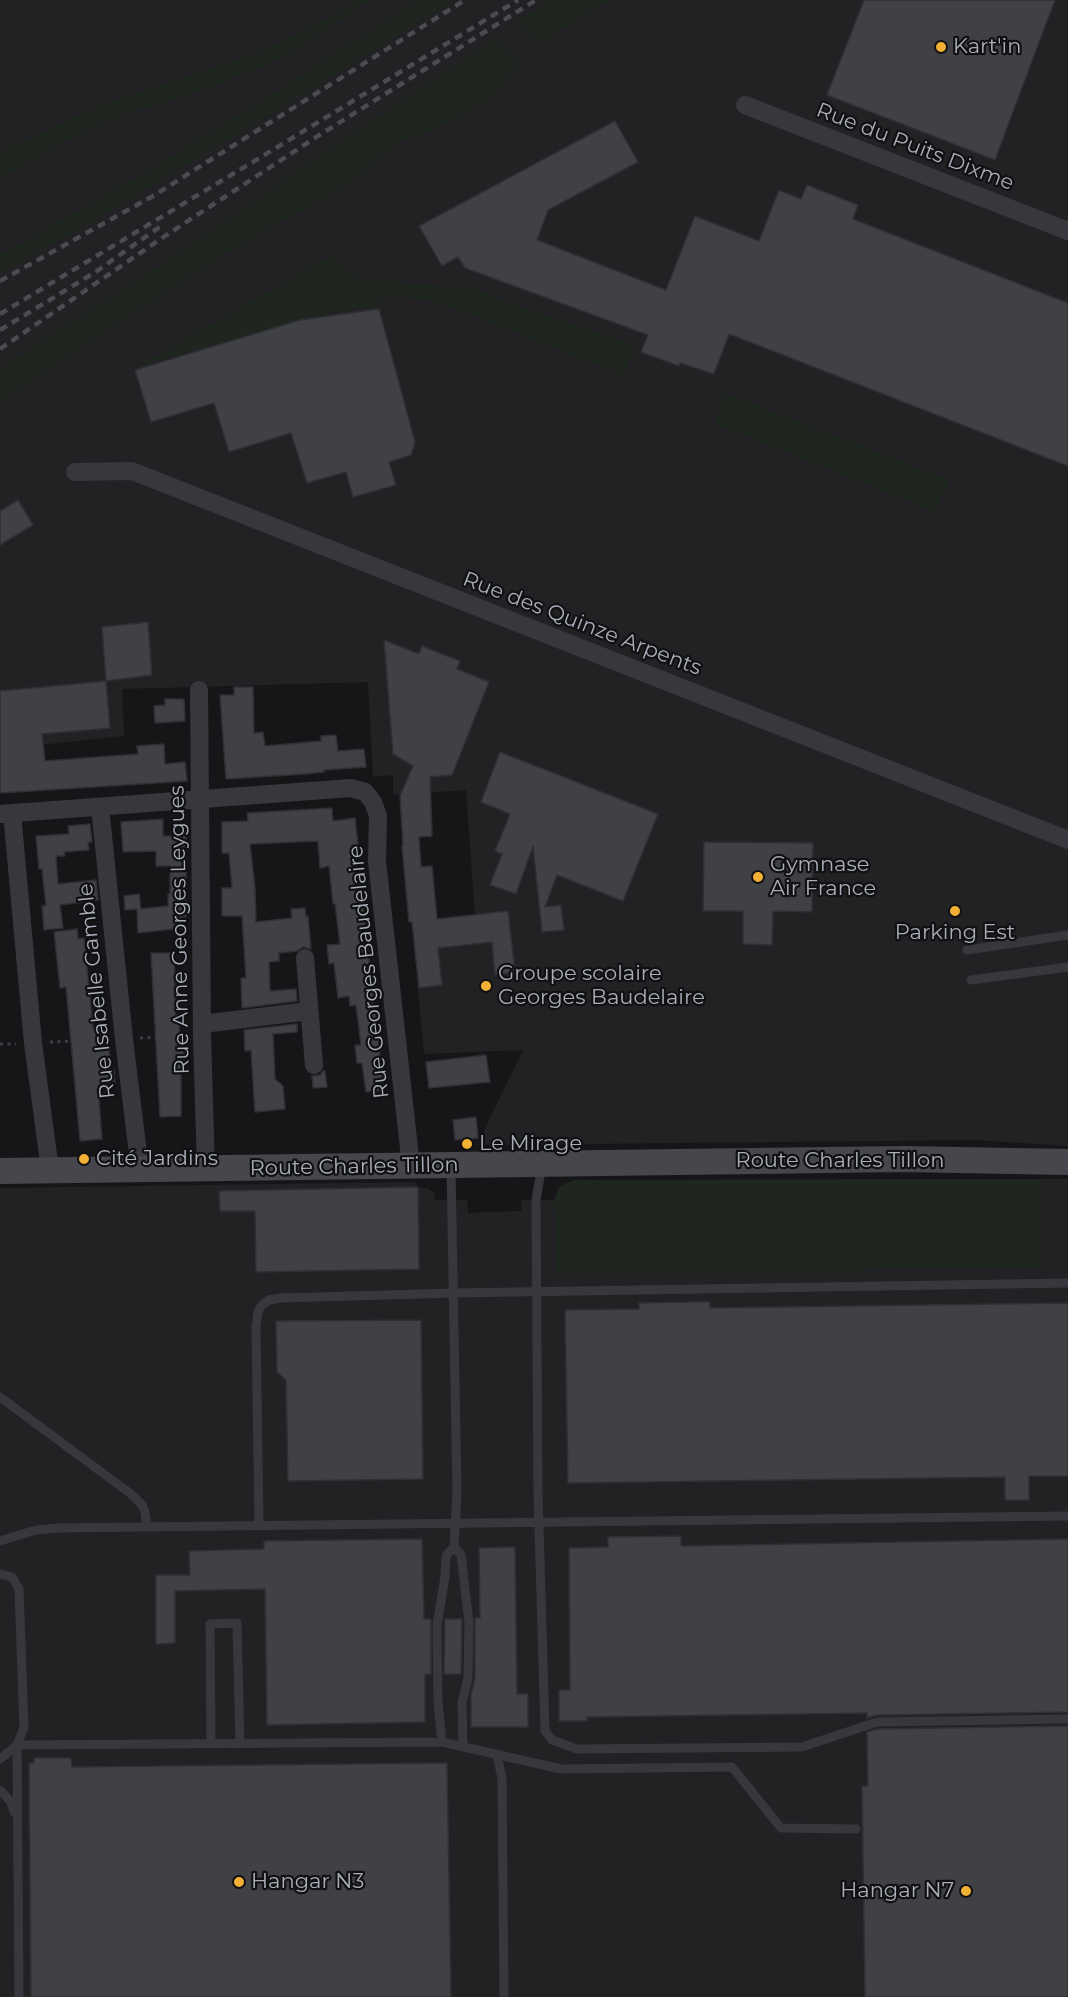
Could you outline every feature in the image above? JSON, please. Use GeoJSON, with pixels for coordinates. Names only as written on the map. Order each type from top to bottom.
{"type":"FeatureCollection","features":[{"type":"Feature","properties":{"kind":"main road","name":"Route Charles Tillon"},"geometry":{"type":"LineString","coordinates":[[0,1171],[904,1159],[1068,1162]]}},
{"type":"Feature","properties":{"kind":"street","name":"Rue du Puits Dixme"},"geometry":{"type":"LineString","coordinates":[[745,105],[1068,231]]}},
{"type":"Feature","properties":{"kind":"street","name":"Rue des Quinze Arpents"},"geometry":{"type":"LineString","coordinates":[[75,472],[132,471],[1068,840]]}},
{"type":"Feature","properties":{"kind":"street","name":"Rue Anne Georges Leygues"},"geometry":{"type":"LineString","coordinates":[[199,690],[202,1030],[206,1169]]}},
{"type":"Feature","properties":{"kind":"street","name":"Rue Georges Baudelaire"},"geometry":{"type":"LineString","coordinates":[[201,799],[351,788],[365,792],[373,802],[378,816],[377,861],[411,1166]]}},
{"type":"Feature","properties":{"kind":"street"},"geometry":{"type":"LineString","coordinates":[[50,1170],[6,814],[201,799]]}},
{"type":"Feature","properties":{"kind":"street","name":"Rue Isabelle Gamble"},"geometry":{"type":"LineString","coordinates":[[100,807],[140,1170]]}},
{"type":"Feature","properties":{"kind":"street"},"geometry":{"type":"LineString","coordinates":[[305,958],[314,1065]]}},
{"type":"Feature","properties":{"kind":"street"},"geometry":{"type":"LineString","coordinates":[[202,1030],[309,1011]]}},
{"type":"Feature","properties":{"kind":"lane"},"geometry":{"type":"LineString","coordinates":[[967,950],[1068,935]]}},
{"type":"Feature","properties":{"kind":"lane"},"geometry":{"type":"LineString","coordinates":[[971,980],[1068,967]]}},
{"type":"Feature","properties":{"kind":"lane"},"geometry":{"type":"LineString","coordinates":[[451,1165],[457,1493],[454,1547],[461,1555],[469,1622],[468,1678],[462,1703],[462,1747]]}},
{"type":"Feature","properties":{"kind":"lane"},"geometry":{"type":"LineString","coordinates":[[542,1165],[536,1200],[539,1522],[545,1731],[552,1740],[577,1749],[802,1747],[877,1722],[1068,1719]]}},
{"type":"Feature","properties":{"kind":"lane"},"geometry":{"type":"LineString","coordinates":[[259,1525],[256,1327],[258,1312],[269,1300],[536,1291],[1068,1283]]}},
{"type":"Feature","properties":{"kind":"lane"},"geometry":{"type":"LineString","coordinates":[[0,1397],[131,1494],[142,1505],[147,1527]]}},
{"type":"Feature","properties":{"kind":"lane"},"geometry":{"type":"LineString","coordinates":[[0,1541],[36,1530],[147,1527],[1068,1516]]}},
{"type":"Feature","properties":{"kind":"lane"},"geometry":{"type":"LineString","coordinates":[[442,1742],[438,1703],[437,1625],[446,1556],[454,1547]]}},
{"type":"Feature","properties":{"kind":"lane"},"geometry":{"type":"LineString","coordinates":[[0,1574],[12,1577],[19,1589],[24,1728],[17,1745],[19,1997]]}},
{"type":"Feature","properties":{"kind":"lane"},"geometry":{"type":"LineString","coordinates":[[211,1744],[210,1624],[237,1623],[240,1744]]}},
{"type":"Feature","properties":{"kind":"lane"},"geometry":{"type":"LineString","coordinates":[[0,1759],[17,1745],[442,1742],[497,1756],[561,1768],[732,1767],[781,1828],[856,1829]]}},
{"type":"Feature","properties":{"kind":"lane"},"geometry":{"type":"LineString","coordinates":[[497,1756],[502,1778],[504,1997]]}},
{"type":"Feature","properties":{"kind":"lane"},"geometry":{"type":"LineString","coordinates":[[0,1790],[11,1802],[16,1821]]}},
{"type":"Feature","properties":{"kind":"path"},"geometry":{"type":"LineString","coordinates":[[0,1044],[124,1039],[202,1030]]}},
{"type":"Feature","properties":{"kind":"shaded area"},"geometry":{"type":"Polygon","coordinates":[[[0,0],[1068,0],[1068,1146],[975,1140],[477,1145],[523,1050],[424,1054],[412,922],[475,915],[466,790],[393,795],[393,775],[373,777],[368,682],[122,689],[124,736],[0,749],[0,0]]]}},
{"type":"Feature","properties":{"kind":"shaded area"},"geometry":{"type":"Polygon","coordinates":[[[358,0],[370,0],[280,59],[211,87],[122,115],[61,144],[0,178],[0,152],[99,106],[238,60],[305,31],[358,0]]]}},
{"type":"Feature","properties":{"kind":"shaded area"},"geometry":{"type":"Polygon","coordinates":[[[417,0],[454,0],[95,220],[0,273],[0,255],[139,176],[281,89],[417,0]]]}},
{"type":"Feature","properties":{"kind":"shaded area"},"geometry":{"type":"Polygon","coordinates":[[[552,0],[610,0],[542,42],[514,22],[552,0]]]}},
{"type":"Feature","properties":{"kind":"shaded area"},"geometry":{"type":"Polygon","coordinates":[[[495,38],[519,62],[494,97],[429,131],[400,140],[349,184],[219,257],[0,402],[0,369],[162,264],[495,38]]]}},
{"type":"Feature","properties":{"kind":"shaded area"},"geometry":{"type":"Polygon","coordinates":[[[331,256],[357,278],[472,289],[634,346],[623,375],[455,308],[423,299],[378,297],[378,306],[306,319],[138,366],[331,256]]]}},
{"type":"Feature","properties":{"kind":"shaded area"},"geometry":{"type":"Polygon","coordinates":[[[726,393],[949,480],[936,512],[714,423],[726,393]]]}},
{"type":"Feature","properties":{"kind":"shaded area"},"geometry":{"type":"Polygon","coordinates":[[[1041,1179],[1042,1267],[557,1274],[554,1200],[560,1186],[574,1180],[1041,1179]]]}},
{"type":"Feature","properties":{"kind":"shaded area"},"geometry":{"type":"Polygon","coordinates":[[[1068,1179],[1068,1997],[0,1997],[0,1188],[415,1182],[419,1188],[428,1188],[434,1193],[435,1200],[467,1200],[468,1213],[521,1211],[522,1200],[554,1200],[560,1186],[574,1180],[1068,1179]]]}},
{"type":"Feature","properties":{"kind":"building","name":"Kart'in"},"geometry":{"type":"Polygon","coordinates":[[[864,0],[1055,0],[995,160],[827,95],[864,0]]]}},
{"type":"Feature","properties":{"kind":"building"},"geometry":{"type":"Polygon","coordinates":[[[615,121],[638,162],[548,210],[537,240],[666,290],[695,216],[759,241],[779,190],[801,199],[807,185],[858,205],[853,219],[1068,303],[1068,466],[729,334],[714,374],[680,363],[679,366],[641,352],[648,335],[465,268],[458,257],[442,266],[419,226],[615,121]]]}},
{"type":"Feature","properties":{"kind":"building"},"geometry":{"type":"Polygon","coordinates":[[[379,309],[415,442],[411,455],[389,462],[396,485],[353,497],[346,472],[307,483],[291,433],[229,452],[214,403],[151,422],[135,370],[300,320],[379,309]]]}},
{"type":"Feature","properties":{"kind":"building"},"geometry":{"type":"Polygon","coordinates":[[[18,500],[33,525],[0,545],[0,511],[18,500]]]}},
{"type":"Feature","properties":{"kind":"building"},"geometry":{"type":"Polygon","coordinates":[[[148,622],[152,675],[106,681],[102,627],[148,622]]]}},
{"type":"Feature","properties":{"kind":"building"},"geometry":{"type":"Polygon","coordinates":[[[384,640],[419,654],[422,646],[460,661],[457,669],[489,682],[452,775],[430,777],[432,836],[419,837],[421,867],[432,866],[437,919],[508,911],[515,972],[495,975],[492,942],[438,948],[442,985],[419,988],[412,922],[409,922],[400,796],[413,766],[393,754],[384,640]]]}},
{"type":"Feature","properties":{"kind":"building"},"geometry":{"type":"Polygon","coordinates":[[[106,681],[110,728],[42,734],[45,761],[138,754],[137,746],[164,744],[165,764],[185,762],[187,781],[0,793],[0,691],[106,681]]]}},
{"type":"Feature","properties":{"kind":"building"},"geometry":{"type":"Polygon","coordinates":[[[234,687],[253,687],[254,733],[263,732],[265,746],[321,741],[321,736],[336,735],[338,751],[364,749],[366,767],[226,779],[220,695],[234,695],[234,687]]]}},
{"type":"Feature","properties":{"kind":"building"},"geometry":{"type":"Polygon","coordinates":[[[165,699],[184,699],[185,721],[155,723],[154,706],[165,705],[165,699]]]}},
{"type":"Feature","properties":{"kind":"building"},"geometry":{"type":"Polygon","coordinates":[[[500,752],[658,814],[623,901],[557,875],[545,907],[561,905],[564,930],[542,932],[533,846],[516,894],[490,885],[502,854],[495,851],[510,814],[481,802],[500,752]]]}},
{"type":"Feature","properties":{"kind":"building"},"geometry":{"type":"Polygon","coordinates":[[[332,808],[333,821],[355,818],[358,845],[352,845],[355,873],[359,872],[384,1090],[366,1092],[362,1063],[357,1063],[355,1045],[361,1045],[356,1005],[350,1006],[349,996],[338,998],[334,963],[329,964],[327,945],[340,944],[335,904],[333,904],[329,866],[320,868],[318,841],[250,844],[256,922],[292,918],[291,909],[305,908],[306,917],[308,916],[311,949],[303,947],[297,951],[279,953],[279,961],[269,962],[270,991],[296,989],[297,1001],[242,1008],[241,978],[246,978],[242,916],[222,916],[222,888],[232,888],[229,853],[222,853],[222,822],[248,821],[247,813],[332,808]]]}},
{"type":"Feature","properties":{"kind":"building"},"geometry":{"type":"Polygon","coordinates":[[[163,819],[163,836],[186,836],[186,917],[183,917],[183,928],[138,933],[137,909],[125,910],[124,896],[139,894],[141,909],[168,906],[170,866],[156,866],[156,851],[123,852],[121,822],[163,819]]]}},
{"type":"Feature","properties":{"kind":"building"},"geometry":{"type":"Polygon","coordinates":[[[90,824],[92,842],[88,842],[89,850],[64,852],[65,856],[56,856],[58,884],[96,880],[98,900],[60,905],[63,928],[44,930],[42,906],[46,906],[36,836],[69,834],[68,826],[90,824]]]}},
{"type":"Feature","properties":{"kind":"building","name":"Gymnase Air France"},"geometry":{"type":"Polygon","coordinates":[[[704,842],[813,843],[812,912],[773,911],[772,945],[743,944],[743,911],[703,911],[704,842]]]}},
{"type":"Feature","properties":{"kind":"building"},"geometry":{"type":"Polygon","coordinates":[[[77,929],[78,939],[84,938],[93,1028],[104,1027],[115,1083],[98,1085],[102,1139],[80,1141],[66,987],[60,988],[54,932],[77,929]]]}},
{"type":"Feature","properties":{"kind":"building"},"geometry":{"type":"Polygon","coordinates":[[[151,953],[174,953],[176,1022],[179,1022],[180,1051],[184,1051],[185,1069],[181,1069],[181,1116],[160,1117],[151,953]]]}},
{"type":"Feature","properties":{"kind":"building"},"geometry":{"type":"Polygon","coordinates":[[[297,1024],[297,1032],[273,1034],[275,1079],[283,1086],[285,1109],[255,1112],[251,1050],[245,1051],[244,1030],[297,1024]]]}},
{"type":"Feature","properties":{"kind":"building"},"geometry":{"type":"Polygon","coordinates":[[[486,1055],[490,1082],[429,1088],[426,1062],[486,1055]]]}},
{"type":"Feature","properties":{"kind":"building"},"geometry":{"type":"Polygon","coordinates":[[[325,1071],[327,1087],[313,1088],[312,1076],[320,1075],[325,1071]]]}},
{"type":"Feature","properties":{"kind":"building"},"geometry":{"type":"Polygon","coordinates":[[[476,1117],[478,1138],[455,1140],[453,1120],[476,1117]]]}},
{"type":"Feature","properties":{"kind":"building"},"geometry":{"type":"Polygon","coordinates":[[[418,1187],[419,1269],[256,1272],[255,1211],[220,1211],[219,1191],[418,1187]]]}},
{"type":"Feature","properties":{"kind":"building"},"geometry":{"type":"Polygon","coordinates":[[[710,1302],[710,1308],[1068,1303],[1068,1476],[1029,1476],[1029,1500],[1005,1500],[1005,1477],[568,1483],[565,1310],[639,1309],[639,1303],[710,1302]]]}},
{"type":"Feature","properties":{"kind":"building"},"geometry":{"type":"Polygon","coordinates":[[[421,1320],[423,1479],[288,1481],[286,1380],[277,1372],[276,1321],[421,1320]]]}},
{"type":"Feature","properties":{"kind":"building"},"geometry":{"type":"Polygon","coordinates":[[[681,1536],[681,1546],[1068,1539],[1068,1712],[877,1715],[867,1718],[867,1713],[587,1717],[587,1721],[559,1721],[559,1690],[570,1690],[569,1548],[608,1547],[608,1537],[681,1536]]]}},
{"type":"Feature","properties":{"kind":"building"},"geometry":{"type":"Polygon","coordinates":[[[422,1539],[424,1619],[431,1619],[431,1674],[425,1674],[425,1722],[267,1725],[265,1589],[175,1591],[175,1643],[156,1644],[156,1575],[190,1575],[189,1551],[264,1549],[264,1541],[422,1539]]]}},
{"type":"Feature","properties":{"kind":"building"},"geometry":{"type":"Polygon","coordinates":[[[515,1547],[517,1694],[528,1694],[528,1727],[471,1727],[471,1695],[475,1678],[475,1618],[480,1618],[479,1548],[515,1547]]]}},
{"type":"Feature","properties":{"kind":"building"},"geometry":{"type":"Polygon","coordinates":[[[445,1619],[462,1619],[461,1674],[444,1674],[445,1619]]]}},
{"type":"Feature","properties":{"kind":"building","name":"Hangar N7"},"geometry":{"type":"Polygon","coordinates":[[[1068,1726],[1068,1997],[865,1997],[862,1786],[868,1786],[867,1732],[878,1729],[1068,1726]]]}},
{"type":"Feature","properties":{"kind":"building","name":"Hangar N3"},"geometry":{"type":"Polygon","coordinates":[[[34,1758],[71,1758],[72,1767],[447,1763],[451,1997],[31,1997],[29,1763],[34,1763],[34,1758]]]}},
{"type":"Feature","properties":{"kind":"railway"},"geometry":{"type":"LineString","coordinates":[[0,281],[153,196],[465,0]]}},
{"type":"Feature","properties":{"kind":"railway"},"geometry":{"type":"LineString","coordinates":[[0,314],[518,0]]}},
{"type":"Feature","properties":{"kind":"railway"},"geometry":{"type":"LineString","coordinates":[[0,349],[165,236],[321,134],[536,0]]}},
{"type":"Feature","properties":{"kind":"railway"},"geometry":{"type":"LineString","coordinates":[[0,330],[94,273],[161,226]]}},
{"type":"Feature","properties":{"kind":"place","name":"Kart'in"},"geometry":{"type":"Point","coordinates":[941,47]}},
{"type":"Feature","properties":{"kind":"place","name":"Gymnase Air France"},"geometry":{"type":"Point","coordinates":[758,877]}},
{"type":"Feature","properties":{"kind":"place","name":"Parking Est"},"geometry":{"type":"Point","coordinates":[955,911]}},
{"type":"Feature","properties":{"kind":"place","name":"Groupe scolaire Georges Baudelaire"},"geometry":{"type":"Point","coordinates":[486,986]}},
{"type":"Feature","properties":{"kind":"place","name":"Le Mirage"},"geometry":{"type":"Point","coordinates":[467,1144]}},
{"type":"Feature","properties":{"kind":"place","name":"Cité Jardins"},"geometry":{"type":"Point","coordinates":[84,1159]}},
{"type":"Feature","properties":{"kind":"place","name":"Hangar N3"},"geometry":{"type":"Point","coordinates":[239,1882]}},
{"type":"Feature","properties":{"kind":"place","name":"Hangar N7"},"geometry":{"type":"Point","coordinates":[966,1891]}}]}
